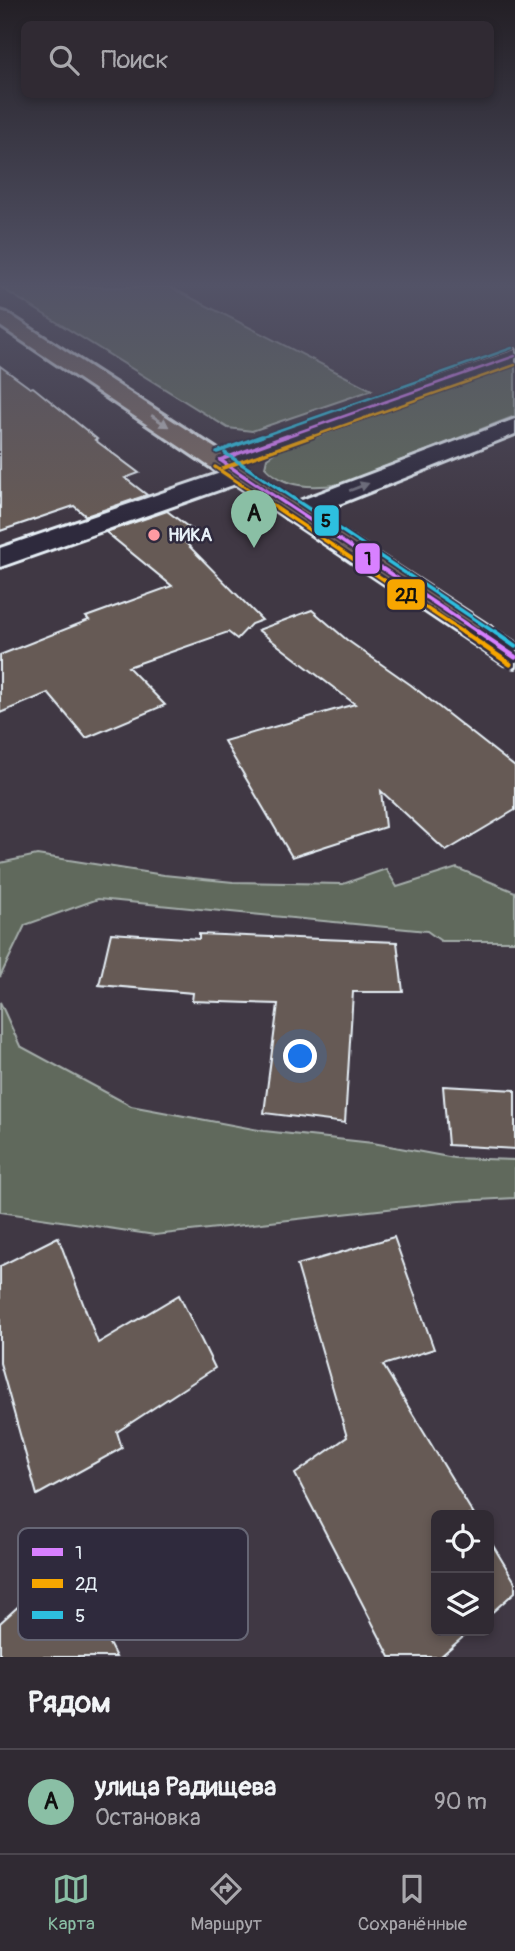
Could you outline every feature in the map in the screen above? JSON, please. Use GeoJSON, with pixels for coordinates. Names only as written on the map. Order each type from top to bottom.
{"type":"FeatureCollection","features":[{"type":"Feature","properties":{"kind":"main road"},"geometry":{"type":"LineString","coordinates":[[69,364],[231,467],[515,657]]}},
{"type":"Feature","properties":{"kind":"street"},"geometry":{"type":"LineString","coordinates":[[0,558],[494,364]]}},
{"type":"Feature","properties":{"kind":"street"},"geometry":{"type":"LineString","coordinates":[[295,512],[515,426]]}},
{"type":"Feature","properties":{"kind":"green space"},"geometry":{"type":"Polygon","coordinates":[[[125,364],[322,364],[372,390],[252,431],[228,428],[125,364]]]}},
{"type":"Feature","properties":{"kind":"green space"},"geometry":{"type":"Polygon","coordinates":[[[515,365],[515,416],[341,484],[310,486],[291,483],[282,480],[265,467],[267,458],[277,451],[515,365]]]}},
{"type":"Feature","properties":{"kind":"green space"},"geometry":{"type":"Polygon","coordinates":[[[37,855],[164,875],[233,882],[343,884],[386,869],[397,887],[457,868],[515,892],[515,941],[441,941],[427,931],[98,899],[25,925],[0,977],[0,863],[37,855]]]}},
{"type":"Feature","properties":{"kind":"green space"},"geometry":{"type":"Polygon","coordinates":[[[0,1002],[20,1046],[131,1106],[264,1131],[373,1143],[454,1158],[515,1160],[515,1198],[459,1201],[155,1235],[0,1212],[0,1002]]]}},
{"type":"Feature","properties":{"kind":"building"},"geometry":{"type":"Polygon","coordinates":[[[0,366],[30,388],[33,387],[139,473],[125,478],[147,495],[86,516],[74,506],[0,531],[0,366]]]}},
{"type":"Feature","properties":{"kind":"building"},"geometry":{"type":"Polygon","coordinates":[[[167,511],[196,533],[181,538],[262,620],[251,624],[237,639],[228,632],[128,667],[165,705],[86,738],[48,693],[0,713],[0,655],[89,620],[86,617],[172,586],[106,532],[167,511]]]}},
{"type":"Feature","properties":{"kind":"building"},"geometry":{"type":"Polygon","coordinates":[[[312,610],[347,640],[411,685],[515,767],[515,810],[446,851],[381,791],[385,827],[292,857],[224,741],[355,704],[258,630],[312,610]]]}},
{"type":"Feature","properties":{"kind":"building"},"geometry":{"type":"Polygon","coordinates":[[[111,933],[199,939],[199,934],[397,942],[403,992],[353,992],[345,1123],[264,1113],[278,1004],[192,1001],[193,993],[99,985],[111,933]]]}},
{"type":"Feature","properties":{"kind":"building"},"geometry":{"type":"Polygon","coordinates":[[[443,1086],[515,1090],[515,1149],[448,1145],[443,1086]]]}},
{"type":"Feature","properties":{"kind":"building"},"geometry":{"type":"Polygon","coordinates":[[[58,1237],[98,1343],[179,1295],[215,1368],[117,1432],[122,1448],[37,1495],[0,1363],[0,1266],[58,1237]]]}},
{"type":"Feature","properties":{"kind":"building"},"geometry":{"type":"Polygon","coordinates":[[[394,1237],[434,1349],[383,1365],[471,1510],[431,1510],[431,1636],[464,1636],[440,1657],[390,1657],[295,1474],[347,1437],[297,1265],[394,1237]]]}},
{"type":"Feature","properties":{"kind":"building"},"geometry":{"type":"Polygon","coordinates":[[[494,1547],[515,1582],[515,1592],[494,1611],[494,1547]]]}},
{"type":"Feature","properties":{"kind":"building"},"geometry":{"type":"Polygon","coordinates":[[[18,1607],[18,1640],[107,1640],[116,1657],[0,1657],[0,1623],[18,1607]]]}},
{"type":"Feature","properties":{"kind":"transit line","name":"5"},"geometry":{"type":"LineString","coordinates":[[217,452],[466,364]]}},
{"type":"Feature","properties":{"kind":"transit line","name":"1"},"geometry":{"type":"LineString","coordinates":[[220,460],[491,364]]}},
{"type":"Feature","properties":{"kind":"transit line","name":"2Д"},"geometry":{"type":"LineString","coordinates":[[223,468],[515,365]]}},
{"type":"Feature","properties":{"kind":"transit line","name":"5"},"geometry":{"type":"LineString","coordinates":[[225,453],[515,646]]}},
{"type":"Feature","properties":{"kind":"transit line","name":"1"},"geometry":{"type":"LineString","coordinates":[[220,460],[515,657]]}},
{"type":"Feature","properties":{"kind":"transit line","name":"2Д"},"geometry":{"type":"LineString","coordinates":[[215,467],[510,664]]}},
{"type":"Feature","properties":{"kind":"place","name":"НИКА"},"geometry":{"type":"Point","coordinates":[154,535]}},
{"type":"Feature","properties":{"kind":"place","name":"улица Радищева"},"geometry":{"type":"Point","coordinates":[254,548]}}]}
